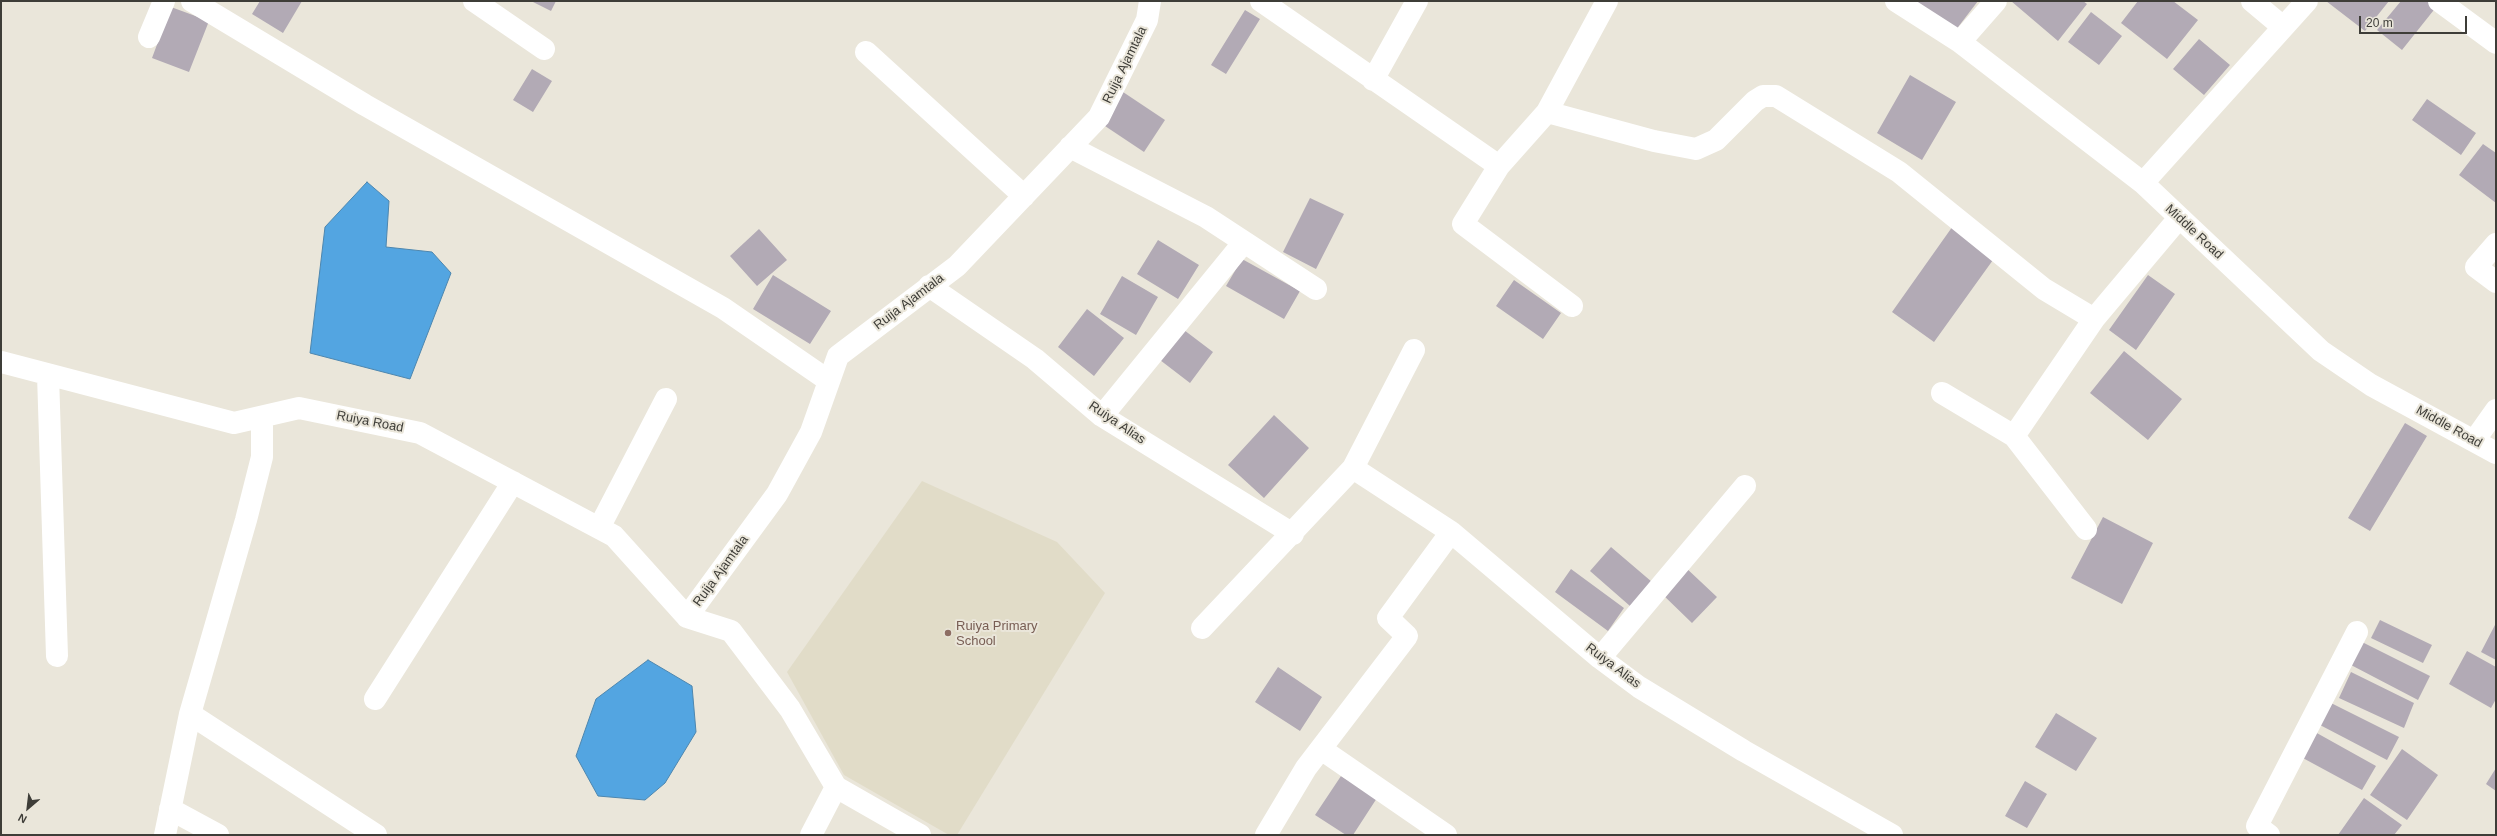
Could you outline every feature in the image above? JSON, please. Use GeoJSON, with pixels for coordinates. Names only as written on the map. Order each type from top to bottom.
{"type":"FeatureCollection","features":[{"type":"Feature","properties":{"kind":"street"},"geometry":{"type":"LineString","coordinates":[[149,37],[164,1]]}},
{"type":"Feature","properties":{"kind":"street"},"geometry":{"type":"LineString","coordinates":[[192,1],[371,109],[723,308],[829,381]]}},
{"type":"Feature","properties":{"kind":"street"},"geometry":{"type":"LineString","coordinates":[[474,1],[544,49]]}},
{"type":"Feature","properties":{"kind":"street","name":"Ruija Ajamtala"},"geometry":{"type":"LineString","coordinates":[[687,617],[777,494],[811,432],[838,356],[957,266],[1099,117],[1148,20],[1150,1]]}},
{"type":"Feature","properties":{"kind":"street"},"geometry":{"type":"LineString","coordinates":[[1261,1],[1499,166]]}},
{"type":"Feature","properties":{"kind":"street"},"geometry":{"type":"LineString","coordinates":[[1373,80],[1417,1]]}},
{"type":"Feature","properties":{"kind":"street"},"geometry":{"type":"LineString","coordinates":[[1572,306],[1463,224],[1499,166],[1547,112],[1607,1]]}},
{"type":"Feature","properties":{"kind":"street","name":"Middle Road"},"geometry":{"type":"LineString","coordinates":[[1896,1],[1960,42],[2143,183],[2320,351],[2371,385],[2496,453]]}},
{"type":"Feature","properties":{"kind":"street"},"geometry":{"type":"LineString","coordinates":[[1960,42],[1996,1]]}},
{"type":"Feature","properties":{"kind":"street"},"geometry":{"type":"LineString","coordinates":[[2252,1],[2283,27]]}},
{"type":"Feature","properties":{"kind":"street"},"geometry":{"type":"LineString","coordinates":[[2143,183],[2307,1]]}},
{"type":"Feature","properties":{"kind":"street"},"geometry":{"type":"LineString","coordinates":[[2439,1],[2496,43]]}},
{"type":"Feature","properties":{"kind":"street"},"geometry":{"type":"LineString","coordinates":[[866,52],[1024,196]]}},
{"type":"Feature","properties":{"kind":"street"},"geometry":{"type":"LineString","coordinates":[[1547,112],[1654,141],[1696,149],[1716,140],[1755,101],[1763,96],[1776,96],[1899,172],[2044,289],[2094,319]]}},
{"type":"Feature","properties":{"kind":"street"},"geometry":{"type":"LineString","coordinates":[[1070,147],[1206,218],[1316,289]]}},
{"type":"Feature","properties":{"kind":"street"},"geometry":{"type":"LineString","coordinates":[[2014,436],[2094,319],[2179,218]]}},
{"type":"Feature","properties":{"kind":"street"},"geometry":{"type":"LineString","coordinates":[[1102,416],[1244,242]]}},
{"type":"Feature","properties":{"kind":"street"},"geometry":{"type":"LineString","coordinates":[[2496,244],[2476,267],[2496,282]]}},
{"type":"Feature","properties":{"kind":"street","name":"Ruiya Alias"},"geometry":{"type":"LineString","coordinates":[[929,286],[1035,359],[1102,416],[1293,534]]}},
{"type":"Feature","properties":{"kind":"street"},"geometry":{"type":"LineString","coordinates":[[1202,628],[1293,534],[1354,468],[1414,350]]}},
{"type":"Feature","properties":{"kind":"street","name":"Ruiya Road"},"geometry":{"type":"LineString","coordinates":[[1,362],[234,423],[299,408],[420,432],[614,536],[687,617]]}},
{"type":"Feature","properties":{"kind":"street"},"geometry":{"type":"LineString","coordinates":[[48,375],[57,656]]}},
{"type":"Feature","properties":{"kind":"street"},"geometry":{"type":"LineString","coordinates":[[1942,393],[2014,436],[2086,529]]}},
{"type":"Feature","properties":{"kind":"street"},"geometry":{"type":"LineString","coordinates":[[599,528],[666,399]]}},
{"type":"Feature","properties":{"kind":"street"},"geometry":{"type":"LineString","coordinates":[[2474,441],[2496,410]]}},
{"type":"Feature","properties":{"kind":"street"},"geometry":{"type":"LineString","coordinates":[[165,835],[190,714],[246,520],[262,457],[262,417]]}},
{"type":"Feature","properties":{"kind":"street","name":"Ruiya Alias"},"geometry":{"type":"LineString","coordinates":[[1354,468],[1451,532],[1600,658],[1639,687],[1744,751],[1892,835]]}},
{"type":"Feature","properties":{"kind":"street"},"geometry":{"type":"LineString","coordinates":[[375,699],[513,482]]}},
{"type":"Feature","properties":{"kind":"street"},"geometry":{"type":"LineString","coordinates":[[1600,658],[1745,486]]}},
{"type":"Feature","properties":{"kind":"street"},"geometry":{"type":"LineString","coordinates":[[1266,835],[1306,768],[1407,636],[1388,618],[1451,532]]}},
{"type":"Feature","properties":{"kind":"street"},"geometry":{"type":"LineString","coordinates":[[687,617],[731,631],[790,709],[836,787],[920,835]]}},
{"type":"Feature","properties":{"kind":"street"},"geometry":{"type":"LineString","coordinates":[[2269,835],[2258,826],[2357,632]]}},
{"type":"Feature","properties":{"kind":"street"},"geometry":{"type":"LineString","coordinates":[[190,714],[376,835]]}},
{"type":"Feature","properties":{"kind":"street"},"geometry":{"type":"LineString","coordinates":[[1321,749],[1446,835]]}},
{"type":"Feature","properties":{"kind":"street"},"geometry":{"type":"LineString","coordinates":[[811,835],[836,787]]}},
{"type":"Feature","properties":{"kind":"street"},"geometry":{"type":"LineString","coordinates":[[170,809],[218,835]]}},
{"type":"Feature","properties":{"kind":"shaded area","name":"Ruiya Primary School"},"geometry":{"type":"Polygon","coordinates":[[[922,481],[1057,542],[1105,593],[957,835],[949,835],[844,775],[787,672],[922,481]]]}},
{"type":"Feature","properties":{"kind":"water"},"geometry":{"type":"Polygon","coordinates":[[[367,182],[389,201],[386,247],[432,252],[451,273],[410,379],[310,353],[325,227],[367,182]]]}},
{"type":"Feature","properties":{"kind":"water"},"geometry":{"type":"Polygon","coordinates":[[[648,660],[692,686],[696,732],[665,783],[645,800],[598,796],[576,756],[596,699],[648,660]]]}},
{"type":"Feature","properties":{"kind":"building"},"geometry":{"type":"Polygon","coordinates":[[[260,1],[302,1],[283,33],[252,14],[260,1]]]}},
{"type":"Feature","properties":{"kind":"building"},"geometry":{"type":"Polygon","coordinates":[[[531,1],[556,1],[551,11],[531,1]]]}},
{"type":"Feature","properties":{"kind":"building"},"geometry":{"type":"Polygon","coordinates":[[[1908,1],[1978,1],[1952,35],[1908,1]]]}},
{"type":"Feature","properties":{"kind":"building"},"geometry":{"type":"Polygon","coordinates":[[[2011,1],[2083,1],[2087,4],[2058,41],[2011,1]]]}},
{"type":"Feature","properties":{"kind":"building"},"geometry":{"type":"Polygon","coordinates":[[[2138,1],[2173,1],[2198,20],[2167,59],[2121,23],[2138,1]]]}},
{"type":"Feature","properties":{"kind":"building"},"geometry":{"type":"Polygon","coordinates":[[[2326,1],[2389,1],[2365,31],[2326,1]]]}},
{"type":"Feature","properties":{"kind":"building"},"geometry":{"type":"Polygon","coordinates":[[[2401,1],[2431,1],[2437,6],[2402,50],[2377,30],[2401,1]]]}},
{"type":"Feature","properties":{"kind":"building"},"geometry":{"type":"Polygon","coordinates":[[[171,7],[209,21],[189,72],[152,58],[171,7]]]}},
{"type":"Feature","properties":{"kind":"building"},"geometry":{"type":"Polygon","coordinates":[[[1245,10],[1260,19],[1226,74],[1211,65],[1245,10]]]}},
{"type":"Feature","properties":{"kind":"building"},"geometry":{"type":"Polygon","coordinates":[[[2091,12],[2122,36],[2099,65],[2068,42],[2091,12]]]}},
{"type":"Feature","properties":{"kind":"building"},"geometry":{"type":"Polygon","coordinates":[[[2199,39],[2230,65],[2204,95],[2173,69],[2199,39]]]}},
{"type":"Feature","properties":{"kind":"building"},"geometry":{"type":"Polygon","coordinates":[[[532,69],[552,81],[533,112],[513,100],[532,69]]]}},
{"type":"Feature","properties":{"kind":"building"},"geometry":{"type":"Polygon","coordinates":[[[1910,75],[1956,102],[1922,160],[1877,133],[1910,75]]]}},
{"type":"Feature","properties":{"kind":"building"},"geometry":{"type":"Polygon","coordinates":[[[1123,92],[1165,120],[1144,152],[1102,124],[1123,92]]]}},
{"type":"Feature","properties":{"kind":"building"},"geometry":{"type":"Polygon","coordinates":[[[2427,99],[2476,133],[2461,155],[2412,120],[2427,99]]]}},
{"type":"Feature","properties":{"kind":"building"},"geometry":{"type":"Polygon","coordinates":[[[2483,144],[2496,153],[2496,203],[2459,175],[2483,144]]]}},
{"type":"Feature","properties":{"kind":"building"},"geometry":{"type":"Polygon","coordinates":[[[1310,198],[1344,214],[1316,269],[1283,252],[1310,198]]]}},
{"type":"Feature","properties":{"kind":"building"},"geometry":{"type":"Polygon","coordinates":[[[1955,223],[1998,253],[1934,342],[1892,312],[1955,223]]]}},
{"type":"Feature","properties":{"kind":"building"},"geometry":{"type":"Polygon","coordinates":[[[759,229],[787,260],[757,286],[730,256],[759,229]]]}},
{"type":"Feature","properties":{"kind":"building"},"geometry":{"type":"Polygon","coordinates":[[[1158,240],[1199,265],[1178,299],[1137,274],[1158,240]]]}},
{"type":"Feature","properties":{"kind":"building"},"geometry":{"type":"Polygon","coordinates":[[[1242,259],[1300,291],[1284,319],[1226,286],[1242,259]]]}},
{"type":"Feature","properties":{"kind":"building"},"geometry":{"type":"Polygon","coordinates":[[[773,275],[831,311],[810,344],[753,309],[773,275]]]}},
{"type":"Feature","properties":{"kind":"building"},"geometry":{"type":"Polygon","coordinates":[[[2148,275],[2175,294],[2136,350],[2109,330],[2148,275]]]}},
{"type":"Feature","properties":{"kind":"building"},"geometry":{"type":"Polygon","coordinates":[[[1122,276],[1158,297],[1136,335],[1100,314],[1122,276]]]}},
{"type":"Feature","properties":{"kind":"building"},"geometry":{"type":"Polygon","coordinates":[[[1514,280],[1561,313],[1543,339],[1496,306],[1514,280]]]}},
{"type":"Feature","properties":{"kind":"building"},"geometry":{"type":"Polygon","coordinates":[[[1087,309],[1124,338],[1094,376],[1058,347],[1087,309]]]}},
{"type":"Feature","properties":{"kind":"building"},"geometry":{"type":"Polygon","coordinates":[[[1184,330],[1213,352],[1190,383],[1160,360],[1184,330]]]}},
{"type":"Feature","properties":{"kind":"building"},"geometry":{"type":"Polygon","coordinates":[[[2124,351],[2182,399],[2148,440],[2090,393],[2124,351]]]}},
{"type":"Feature","properties":{"kind":"building"},"geometry":{"type":"Polygon","coordinates":[[[1274,415],[1309,448],[1264,498],[1228,465],[1274,415]]]}},
{"type":"Feature","properties":{"kind":"building"},"geometry":{"type":"Polygon","coordinates":[[[2405,423],[2427,436],[2370,531],[2348,518],[2405,423]]]}},
{"type":"Feature","properties":{"kind":"building"},"geometry":{"type":"Polygon","coordinates":[[[2103,517],[2153,543],[2122,604],[2071,578],[2103,517]]]}},
{"type":"Feature","properties":{"kind":"building"},"geometry":{"type":"Polygon","coordinates":[[[1611,547],[1652,582],[1630,606],[1590,571],[1611,547]]]}},
{"type":"Feature","properties":{"kind":"building"},"geometry":{"type":"Polygon","coordinates":[[[1684,566],[1717,597],[1692,623],[1660,592],[1684,566]]]}},
{"type":"Feature","properties":{"kind":"building"},"geometry":{"type":"Polygon","coordinates":[[[1571,569],[1624,608],[1608,631],[1555,592],[1571,569]]]}},
{"type":"Feature","properties":{"kind":"building"},"geometry":{"type":"Polygon","coordinates":[[[2380,620],[2432,645],[2423,663],[2371,638],[2380,620]]]}},
{"type":"Feature","properties":{"kind":"building"},"geometry":{"type":"Polygon","coordinates":[[[2496,623],[2496,660],[2481,652],[2496,623]]]}},
{"type":"Feature","properties":{"kind":"building"},"geometry":{"type":"Polygon","coordinates":[[[2362,642],[2430,676],[2418,700],[2351,665],[2362,642]]]}},
{"type":"Feature","properties":{"kind":"building"},"geometry":{"type":"Polygon","coordinates":[[[2467,651],[2496,667],[2496,699],[2491,708],[2449,684],[2467,651]]]}},
{"type":"Feature","properties":{"kind":"building"},"geometry":{"type":"Polygon","coordinates":[[[1278,667],[1322,697],[1300,731],[1255,702],[1278,667]]]}},
{"type":"Feature","properties":{"kind":"building"},"geometry":{"type":"Polygon","coordinates":[[[2351,672],[2414,703],[2404,728],[2339,698],[2351,672]]]}},
{"type":"Feature","properties":{"kind":"building"},"geometry":{"type":"Polygon","coordinates":[[[2331,703],[2399,737],[2387,760],[2320,725],[2331,703]]]}},
{"type":"Feature","properties":{"kind":"building"},"geometry":{"type":"Polygon","coordinates":[[[2056,713],[2097,738],[2076,771],[2035,747],[2056,713]]]}},
{"type":"Feature","properties":{"kind":"building"},"geometry":{"type":"Polygon","coordinates":[[[2315,732],[2376,766],[2362,790],[2301,757],[2315,732]]]}},
{"type":"Feature","properties":{"kind":"building"},"geometry":{"type":"Polygon","coordinates":[[[2402,749],[2438,775],[2407,820],[2370,795],[2402,749]]]}},
{"type":"Feature","properties":{"kind":"building"},"geometry":{"type":"Polygon","coordinates":[[[2496,768],[2496,791],[2486,784],[2496,768]]]}},
{"type":"Feature","properties":{"kind":"building"},"geometry":{"type":"Polygon","coordinates":[[[1341,776],[1377,798],[1353,835],[1346,835],[1315,815],[1341,776]]]}},
{"type":"Feature","properties":{"kind":"building"},"geometry":{"type":"Polygon","coordinates":[[[2025,781],[2047,794],[2027,828],[2005,816],[2025,781]]]}},
{"type":"Feature","properties":{"kind":"building"},"geometry":{"type":"Polygon","coordinates":[[[2364,798],[2402,825],[2394,835],[2338,835],[2364,798]]]}},
{"type":"Feature","properties":{"kind":"place","name":"Ruiya Primary School"},"geometry":{"type":"Point","coordinates":[948,633]}}]}
